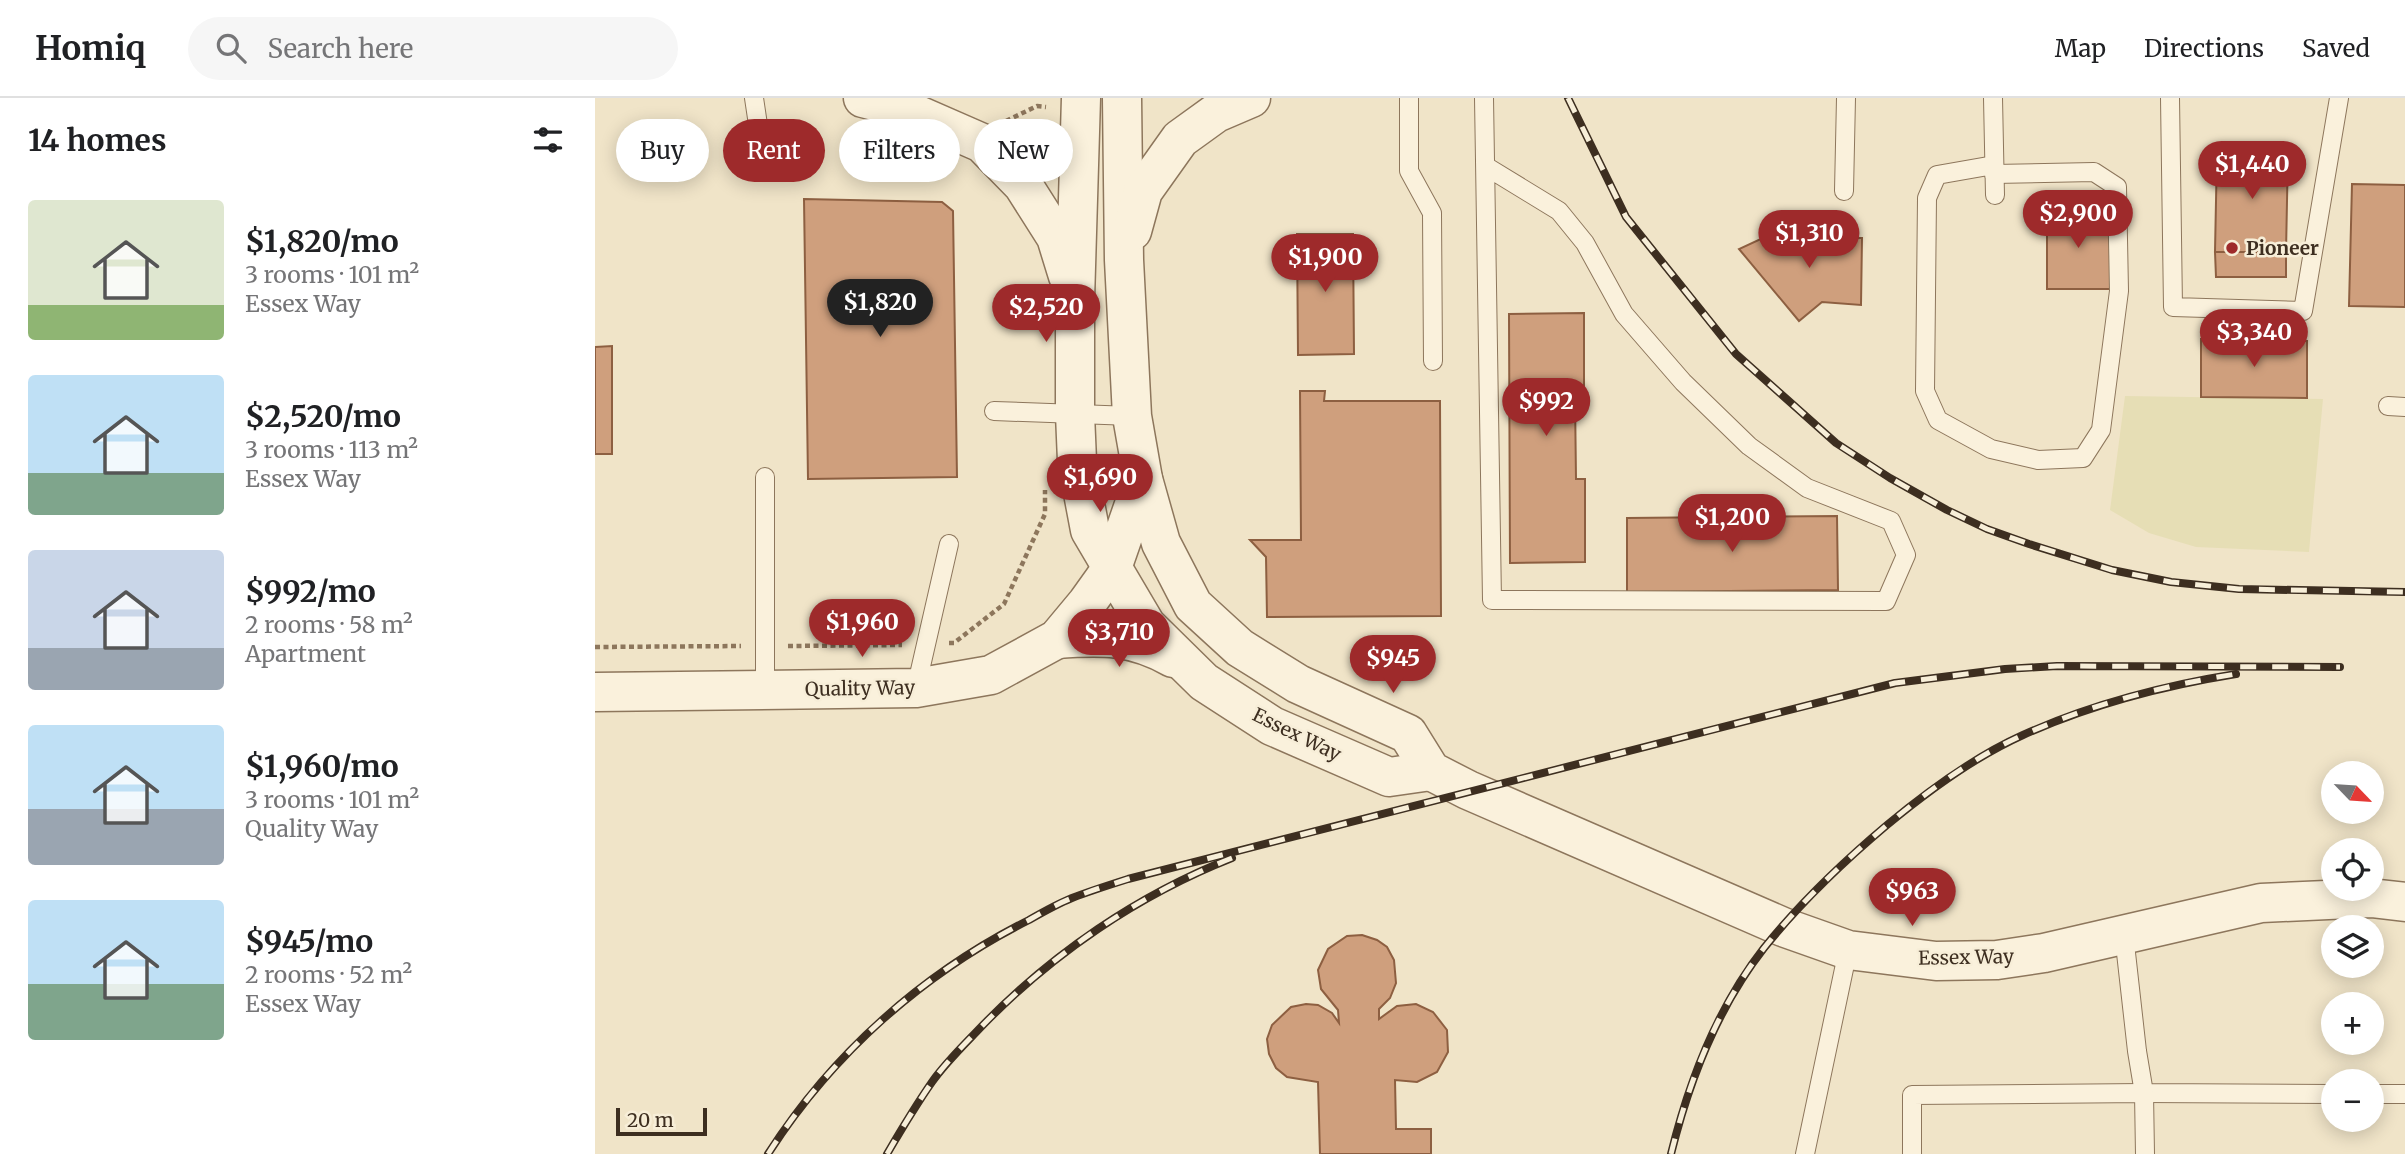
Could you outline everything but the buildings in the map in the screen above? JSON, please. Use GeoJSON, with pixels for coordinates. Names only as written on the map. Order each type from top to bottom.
{"type":"FeatureCollection","features":[{"type":"Feature","properties":{"kind":"street"},"geometry":{"type":"LineString","coordinates":[[863,98],[902,108],[982,142],[1023,185],[1056,237],[1075,300]]}},
{"type":"Feature","properties":{"kind":"street"},"geometry":{"type":"LineString","coordinates":[[1122,98],[1124,260],[1132,416],[1143,479],[1161,543],[1193,605],[1240,648],[1298,684],[1408,734],[1431,771]]}},
{"type":"Feature","properties":{"kind":"street"},"geometry":{"type":"LineString","coordinates":[[1124,260],[1143,191],[1180,139],[1216,113],[1251,98]]}},
{"type":"Feature","properties":{"kind":"street","name":"Essex Way"},"geometry":{"type":"LineString","coordinates":[[1069,103],[1077,461],[1090,530],[1146,625],[1204,682],[1272,726],[1389,777],[1431,771],[1468,790],[1783,927],[1849,950],[1936,961],[1997,960],[2044,953],[2261,903],[2371,898],[2405,902]]}},
{"type":"Feature","properties":{"kind":"street","name":"Quality Way"},"geometry":{"type":"LineString","coordinates":[[595,692],[916,688],[991,675],[1057,639],[1087,603],[1112,568],[1143,479]]}},
{"type":"Feature","properties":{"kind":"street"},"geometry":{"type":"LineString","coordinates":[[1057,639],[1105,636],[1151,646],[1189,668]]}},
{"type":"Feature","properties":{"kind":"lane"},"geometry":{"type":"LineString","coordinates":[[754,98],[757,119]]}},
{"type":"Feature","properties":{"kind":"lane"},"geometry":{"type":"LineString","coordinates":[[1409,98],[1409,171],[1432,213],[1433,360]]}},
{"type":"Feature","properties":{"kind":"lane"},"geometry":{"type":"LineString","coordinates":[[1484,98],[1492,600],[1886,601],[1906,555],[1891,521],[1807,488],[1749,446],[1683,382],[1624,314],[1584,243],[1559,211],[1487,167]]}},
{"type":"Feature","properties":{"kind":"lane"},"geometry":{"type":"LineString","coordinates":[[1844,191],[1846,98]]}},
{"type":"Feature","properties":{"kind":"lane"},"geometry":{"type":"LineString","coordinates":[[1993,98],[1995,195]]}},
{"type":"Feature","properties":{"kind":"lane"},"geometry":{"type":"LineString","coordinates":[[2171,98],[2173,307],[2303,312],[2339,98]]}},
{"type":"Feature","properties":{"kind":"lane"},"geometry":{"type":"LineString","coordinates":[[1994,169],[2094,172],[2117,187],[2119,291],[2101,430],[2083,458],[2038,460],[1991,449],[1938,420],[1925,391],[1927,198],[1937,175],[1994,169]]}},
{"type":"Feature","properties":{"kind":"lane"},"geometry":{"type":"LineString","coordinates":[[994,411],[1132,416]]}},
{"type":"Feature","properties":{"kind":"lane"},"geometry":{"type":"LineString","coordinates":[[765,477],[765,690]]}},
{"type":"Feature","properties":{"kind":"lane"},"geometry":{"type":"LineString","coordinates":[[916,688],[949,544]]}},
{"type":"Feature","properties":{"kind":"lane"},"geometry":{"type":"LineString","coordinates":[[2124,935],[2144,1093],[2145,1154]]}},
{"type":"Feature","properties":{"kind":"lane"},"geometry":{"type":"LineString","coordinates":[[1805,1154],[1849,950]]}},
{"type":"Feature","properties":{"kind":"lane"},"geometry":{"type":"LineString","coordinates":[[1912,1154],[1912,1095],[2321,1094]]}},
{"type":"Feature","properties":{"kind":"lane"},"geometry":{"type":"LineString","coordinates":[[2384,1094],[2405,1094]]}},
{"type":"Feature","properties":{"kind":"path"},"geometry":{"type":"LineString","coordinates":[[1009,119],[1037,104],[1069,103]]}},
{"type":"Feature","properties":{"kind":"path"},"geometry":{"type":"LineString","coordinates":[[595,647],[954,643],[1004,604],[1045,514],[1046,489]]}},
{"type":"Feature","properties":{"kind":"shaded area"},"geometry":{"type":"Polygon","coordinates":[[[2125,396],[2323,399],[2309,552],[2196,547],[2149,533],[2110,510],[2125,396]]]}},
{"type":"Feature","properties":{"kind":"railway"},"geometry":{"type":"LineString","coordinates":[[1568,98],[1626,217],[1736,354],[1836,443],[1890,478],[1987,529],[2112,570],[2171,582],[2239,589],[2405,592]]}},
{"type":"Feature","properties":{"kind":"railway"},"geometry":{"type":"LineString","coordinates":[[768,1154],[793,1117],[851,1050],[917,991],[990,941],[1050,908],[1128,879],[1895,683],[2005,669],[2057,666],[2340,667]]}},
{"type":"Feature","properties":{"kind":"railway"},"geometry":{"type":"LineString","coordinates":[[1671,1154],[1687,1099],[1707,1046],[1747,971],[1807,899],[1887,825],[1952,776],[2023,735],[2127,697],[2236,674]]}},
{"type":"Feature","properties":{"kind":"railway"},"geometry":{"type":"LineString","coordinates":[[887,1154],[943,1067],[1037,975],[1130,908],[1232,858]]}},
{"type":"Feature","properties":{"kind":"place","name":"Pioneer"},"geometry":{"type":"Point","coordinates":[2232,248]}}]}
